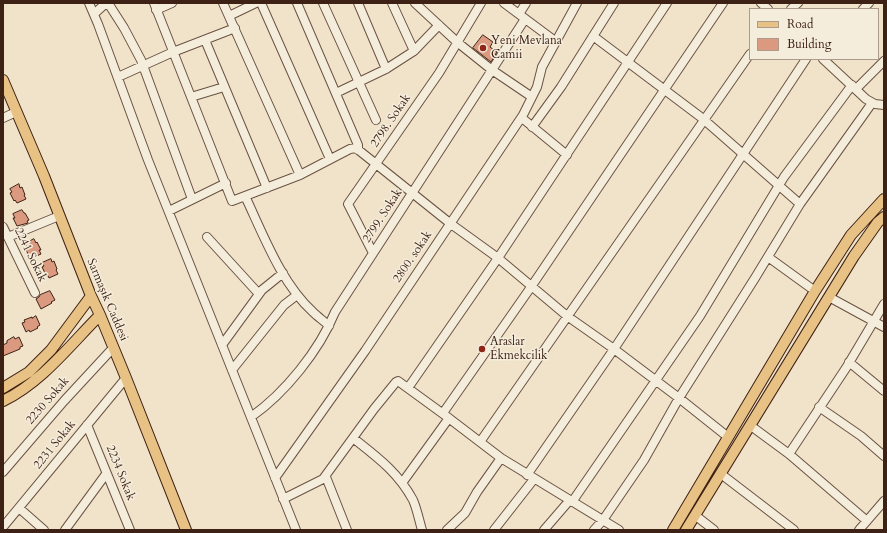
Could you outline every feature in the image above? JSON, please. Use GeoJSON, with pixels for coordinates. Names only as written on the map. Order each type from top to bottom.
{"type":"FeatureCollection","features":[{"type":"Feature","properties":{"kind":"main road","name":"Sarmaşık Caddesi"},"geometry":{"type":"LineString","coordinates":[[3,80],[126,378],[186,530]]}},
{"type":"Feature","properties":{"kind":"main road"},"geometry":{"type":"LineString","coordinates":[[673,530],[815,291],[852,235],[884,199]]}},
{"type":"Feature","properties":{"kind":"main road"},"geometry":{"type":"LineString","coordinates":[[686,530],[696,516],[854,256],[878,222],[884,217]]}},
{"type":"Feature","properties":{"kind":"main road"},"geometry":{"type":"LineString","coordinates":[[3,388],[29,372],[51,350],[91,296]]}},
{"type":"Feature","properties":{"kind":"main road"},"geometry":{"type":"LineString","coordinates":[[3,401],[15,395],[44,373],[100,315]]}},
{"type":"Feature","properties":{"kind":"street"},"geometry":{"type":"LineString","coordinates":[[89,3],[168,211],[296,530]]}},
{"type":"Feature","properties":{"kind":"street"},"geometry":{"type":"LineString","coordinates":[[94,14],[107,3],[124,28],[143,66],[192,200]]}},
{"type":"Feature","properties":{"kind":"street"},"geometry":{"type":"LineString","coordinates":[[172,3],[155,6],[232,201],[300,174],[350,149],[356,148],[450,224],[498,258],[567,316],[614,349],[728,437]]}},
{"type":"Feature","properties":{"kind":"street"},"geometry":{"type":"LineString","coordinates":[[223,3],[300,174]]}},
{"type":"Feature","properties":{"kind":"street"},"geometry":{"type":"LineString","coordinates":[[229,16],[256,3]]}},
{"type":"Feature","properties":{"kind":"street"},"geometry":{"type":"LineString","coordinates":[[261,3],[330,159]]}},
{"type":"Feature","properties":{"kind":"street"},"geometry":{"type":"LineString","coordinates":[[297,3],[358,145],[358,150]]}},
{"type":"Feature","properties":{"kind":"street"},"geometry":{"type":"LineString","coordinates":[[322,3],[376,120]]}},
{"type":"Feature","properties":{"kind":"street"},"geometry":{"type":"LineString","coordinates":[[358,3],[386,69]]}},
{"type":"Feature","properties":{"kind":"street"},"geometry":{"type":"LineString","coordinates":[[392,3],[414,51]]}},
{"type":"Feature","properties":{"kind":"street"},"geometry":{"type":"LineString","coordinates":[[415,3],[457,42],[492,70],[532,97]]}},
{"type":"Feature","properties":{"kind":"street","name":"2798. Sokak"},"geometry":{"type":"LineString","coordinates":[[373,253],[348,204],[438,73],[481,3]]}},
{"type":"Feature","properties":{"kind":"street"},"geometry":{"type":"LineString","coordinates":[[504,3],[555,41]]}},
{"type":"Feature","properties":{"kind":"street","name":"2799. Sokak"},"geometry":{"type":"LineString","coordinates":[[251,418],[296,375],[321,342],[335,312],[492,70],[522,17],[526,3]]}},
{"type":"Feature","properties":{"kind":"street","name":"2800. sokak"},"geometry":{"type":"LineString","coordinates":[[275,478],[341,386],[522,118],[537,87],[542,67],[577,3]]}},
{"type":"Feature","properties":{"kind":"street"},"geometry":{"type":"LineString","coordinates":[[532,127],[561,87],[614,3]]}},
{"type":"Feature","properties":{"kind":"street"},"geometry":{"type":"LineString","coordinates":[[408,388],[498,258],[667,3]]}},
{"type":"Feature","properties":{"kind":"street"},"geometry":{"type":"LineString","coordinates":[[402,483],[531,287],[723,3]]}},
{"type":"Feature","properties":{"kind":"street"},"geometry":{"type":"LineString","coordinates":[[336,93],[386,69],[414,51],[438,25]]}},
{"type":"Feature","properties":{"kind":"street"},"geometry":{"type":"LineString","coordinates":[[118,77],[173,52],[235,28]]}},
{"type":"Feature","properties":{"kind":"street"},"geometry":{"type":"LineString","coordinates":[[593,36],[704,120],[800,204]]}},
{"type":"Feature","properties":{"kind":"street"},"geometry":{"type":"LineString","coordinates":[[205,40],[267,188]]}},
{"type":"Feature","properties":{"kind":"street"},"geometry":{"type":"LineString","coordinates":[[480,442],[749,55]]}},
{"type":"Feature","properties":{"kind":"street"},"geometry":{"type":"LineString","coordinates":[[494,530],[531,477],[805,60]]}},
{"type":"Feature","properties":{"kind":"street"},"geometry":{"type":"LineString","coordinates":[[824,60],[866,99],[872,103],[884,105]]}},
{"type":"Feature","properties":{"kind":"street"},"geometry":{"type":"LineString","coordinates":[[544,530],[570,501],[656,381],[700,316],[778,186],[854,87],[884,61]]}},
{"type":"Feature","properties":{"kind":"street"},"geometry":{"type":"LineString","coordinates":[[191,97],[224,87]]}},
{"type":"Feature","properties":{"kind":"street"},"geometry":{"type":"LineString","coordinates":[[594,530],[603,520],[644,460],[679,398],[800,204],[872,103]]}},
{"type":"Feature","properties":{"kind":"street"},"geometry":{"type":"LineString","coordinates":[[3,118],[16,112]]}},
{"type":"Feature","properties":{"kind":"street"},"geometry":{"type":"LineString","coordinates":[[522,118],[567,155]]}},
{"type":"Feature","properties":{"kind":"street"},"geometry":{"type":"LineString","coordinates":[[168,211],[226,183]]}},
{"type":"Feature","properties":{"kind":"street"},"geometry":{"type":"LineString","coordinates":[[244,196],[283,273],[297,295],[312,312],[329,326]]}},
{"type":"Feature","properties":{"kind":"street"},"geometry":{"type":"LineString","coordinates":[[8,237],[59,216]]}},
{"type":"Feature","properties":{"kind":"street","name":"2241 Sokak"},"geometry":{"type":"LineString","coordinates":[[3,227],[35,293]]}},
{"type":"Feature","properties":{"kind":"street"},"geometry":{"type":"LineString","coordinates":[[207,237],[259,294]]}},
{"type":"Feature","properties":{"kind":"street"},"geometry":{"type":"LineString","coordinates":[[768,257],[815,291]]}},
{"type":"Feature","properties":{"kind":"street"},"geometry":{"type":"LineString","coordinates":[[222,345],[259,294],[283,273]]}},
{"type":"Feature","properties":{"kind":"street"},"geometry":{"type":"LineString","coordinates":[[232,370],[284,305],[297,295]]}},
{"type":"Feature","properties":{"kind":"street"},"geometry":{"type":"LineString","coordinates":[[829,297],[884,327]]}},
{"type":"Feature","properties":{"kind":"street"},"geometry":{"type":"LineString","coordinates":[[789,454],[849,362],[884,304]]}},
{"type":"Feature","properties":{"kind":"street","name":"2230 Sokak"},"geometry":{"type":"LineString","coordinates":[[3,472],[64,401],[113,348]]}},
{"type":"Feature","properties":{"kind":"street"},"geometry":{"type":"LineString","coordinates":[[849,362],[884,391]]}},
{"type":"Feature","properties":{"kind":"street","name":"2231 Sokak"},"geometry":{"type":"LineString","coordinates":[[4,525],[126,378]]}},
{"type":"Feature","properties":{"kind":"street"},"geometry":{"type":"LineString","coordinates":[[283,499],[323,480],[326,477],[374,409],[398,381],[446,415],[501,458],[619,530]]}},
{"type":"Feature","properties":{"kind":"street"},"geometry":{"type":"LineString","coordinates":[[819,407],[862,436],[884,456]]}},
{"type":"Feature","properties":{"kind":"street","name":"2234 Sokak"},"geometry":{"type":"LineString","coordinates":[[87,424],[130,530]]}},
{"type":"Feature","properties":{"kind":"street"},"geometry":{"type":"LineString","coordinates":[[751,426],[789,454],[866,521]]}},
{"type":"Feature","properties":{"kind":"street"},"geometry":{"type":"LineString","coordinates":[[353,438],[385,463],[402,483],[413,502],[422,530]]}},
{"type":"Feature","properties":{"kind":"street"},"geometry":{"type":"LineString","coordinates":[[447,530],[465,513],[477,492],[501,458]]}},
{"type":"Feature","properties":{"kind":"street"},"geometry":{"type":"LineString","coordinates":[[65,530],[106,474]]}},
{"type":"Feature","properties":{"kind":"street"},"geometry":{"type":"LineString","coordinates":[[721,474],[794,530]]}},
{"type":"Feature","properties":{"kind":"street"},"geometry":{"type":"LineString","coordinates":[[326,477],[347,530]]}},
{"type":"Feature","properties":{"kind":"street"},"geometry":{"type":"LineString","coordinates":[[859,530],[884,501]]}},
{"type":"Feature","properties":{"kind":"street"},"geometry":{"type":"LineString","coordinates":[[19,508],[44,530]]}},
{"type":"Feature","properties":{"kind":"street"},"geometry":{"type":"LineString","coordinates":[[696,516],[714,530]]}},
{"type":"Feature","properties":{"kind":"building","name":"Yeni Mevlana Camii"},"geometry":{"type":"Polygon","coordinates":[[[483,35],[493,42],[490,47],[497,52],[491,62],[473,48],[483,35]]]}},
{"type":"Feature","properties":{"kind":"building"},"geometry":{"type":"Polygon","coordinates":[[[19,184],[20,188],[22,187],[26,199],[17,203],[15,200],[14,201],[10,193],[12,192],[10,189],[19,184]]]}},
{"type":"Feature","properties":{"kind":"building"},"geometry":{"type":"Polygon","coordinates":[[[22,210],[29,220],[27,221],[28,223],[17,226],[13,218],[15,218],[13,214],[22,210]]]}},
{"type":"Feature","properties":{"kind":"building"},"geometry":{"type":"Polygon","coordinates":[[[34,239],[41,250],[39,250],[41,254],[32,258],[31,255],[29,256],[25,248],[27,247],[25,244],[34,239]]]}},
{"type":"Feature","properties":{"kind":"building"},"geometry":{"type":"Polygon","coordinates":[[[51,259],[52,262],[54,261],[58,274],[49,278],[42,267],[44,266],[42,263],[51,259]]]}},
{"type":"Feature","properties":{"kind":"building"},"geometry":{"type":"Polygon","coordinates":[[[50,291],[55,300],[41,309],[36,299],[40,295],[50,291]]]}},
{"type":"Feature","properties":{"kind":"building"},"geometry":{"type":"Polygon","coordinates":[[[36,316],[40,325],[37,327],[38,328],[30,332],[29,330],[26,332],[22,323],[25,322],[24,320],[36,316]]]}},
{"type":"Feature","properties":{"kind":"building"},"geometry":{"type":"Polygon","coordinates":[[[14,337],[15,339],[19,337],[23,346],[20,347],[20,349],[3,356],[3,345],[14,337]]]}},
{"type":"Feature","properties":{"kind":"place","name":"Yeni Mevlana Camii"},"geometry":{"type":"Point","coordinates":[483,48]}},
{"type":"Feature","properties":{"kind":"place","name":"Araslar Ekmekcilik"},"geometry":{"type":"Point","coordinates":[482,349]}}]}
